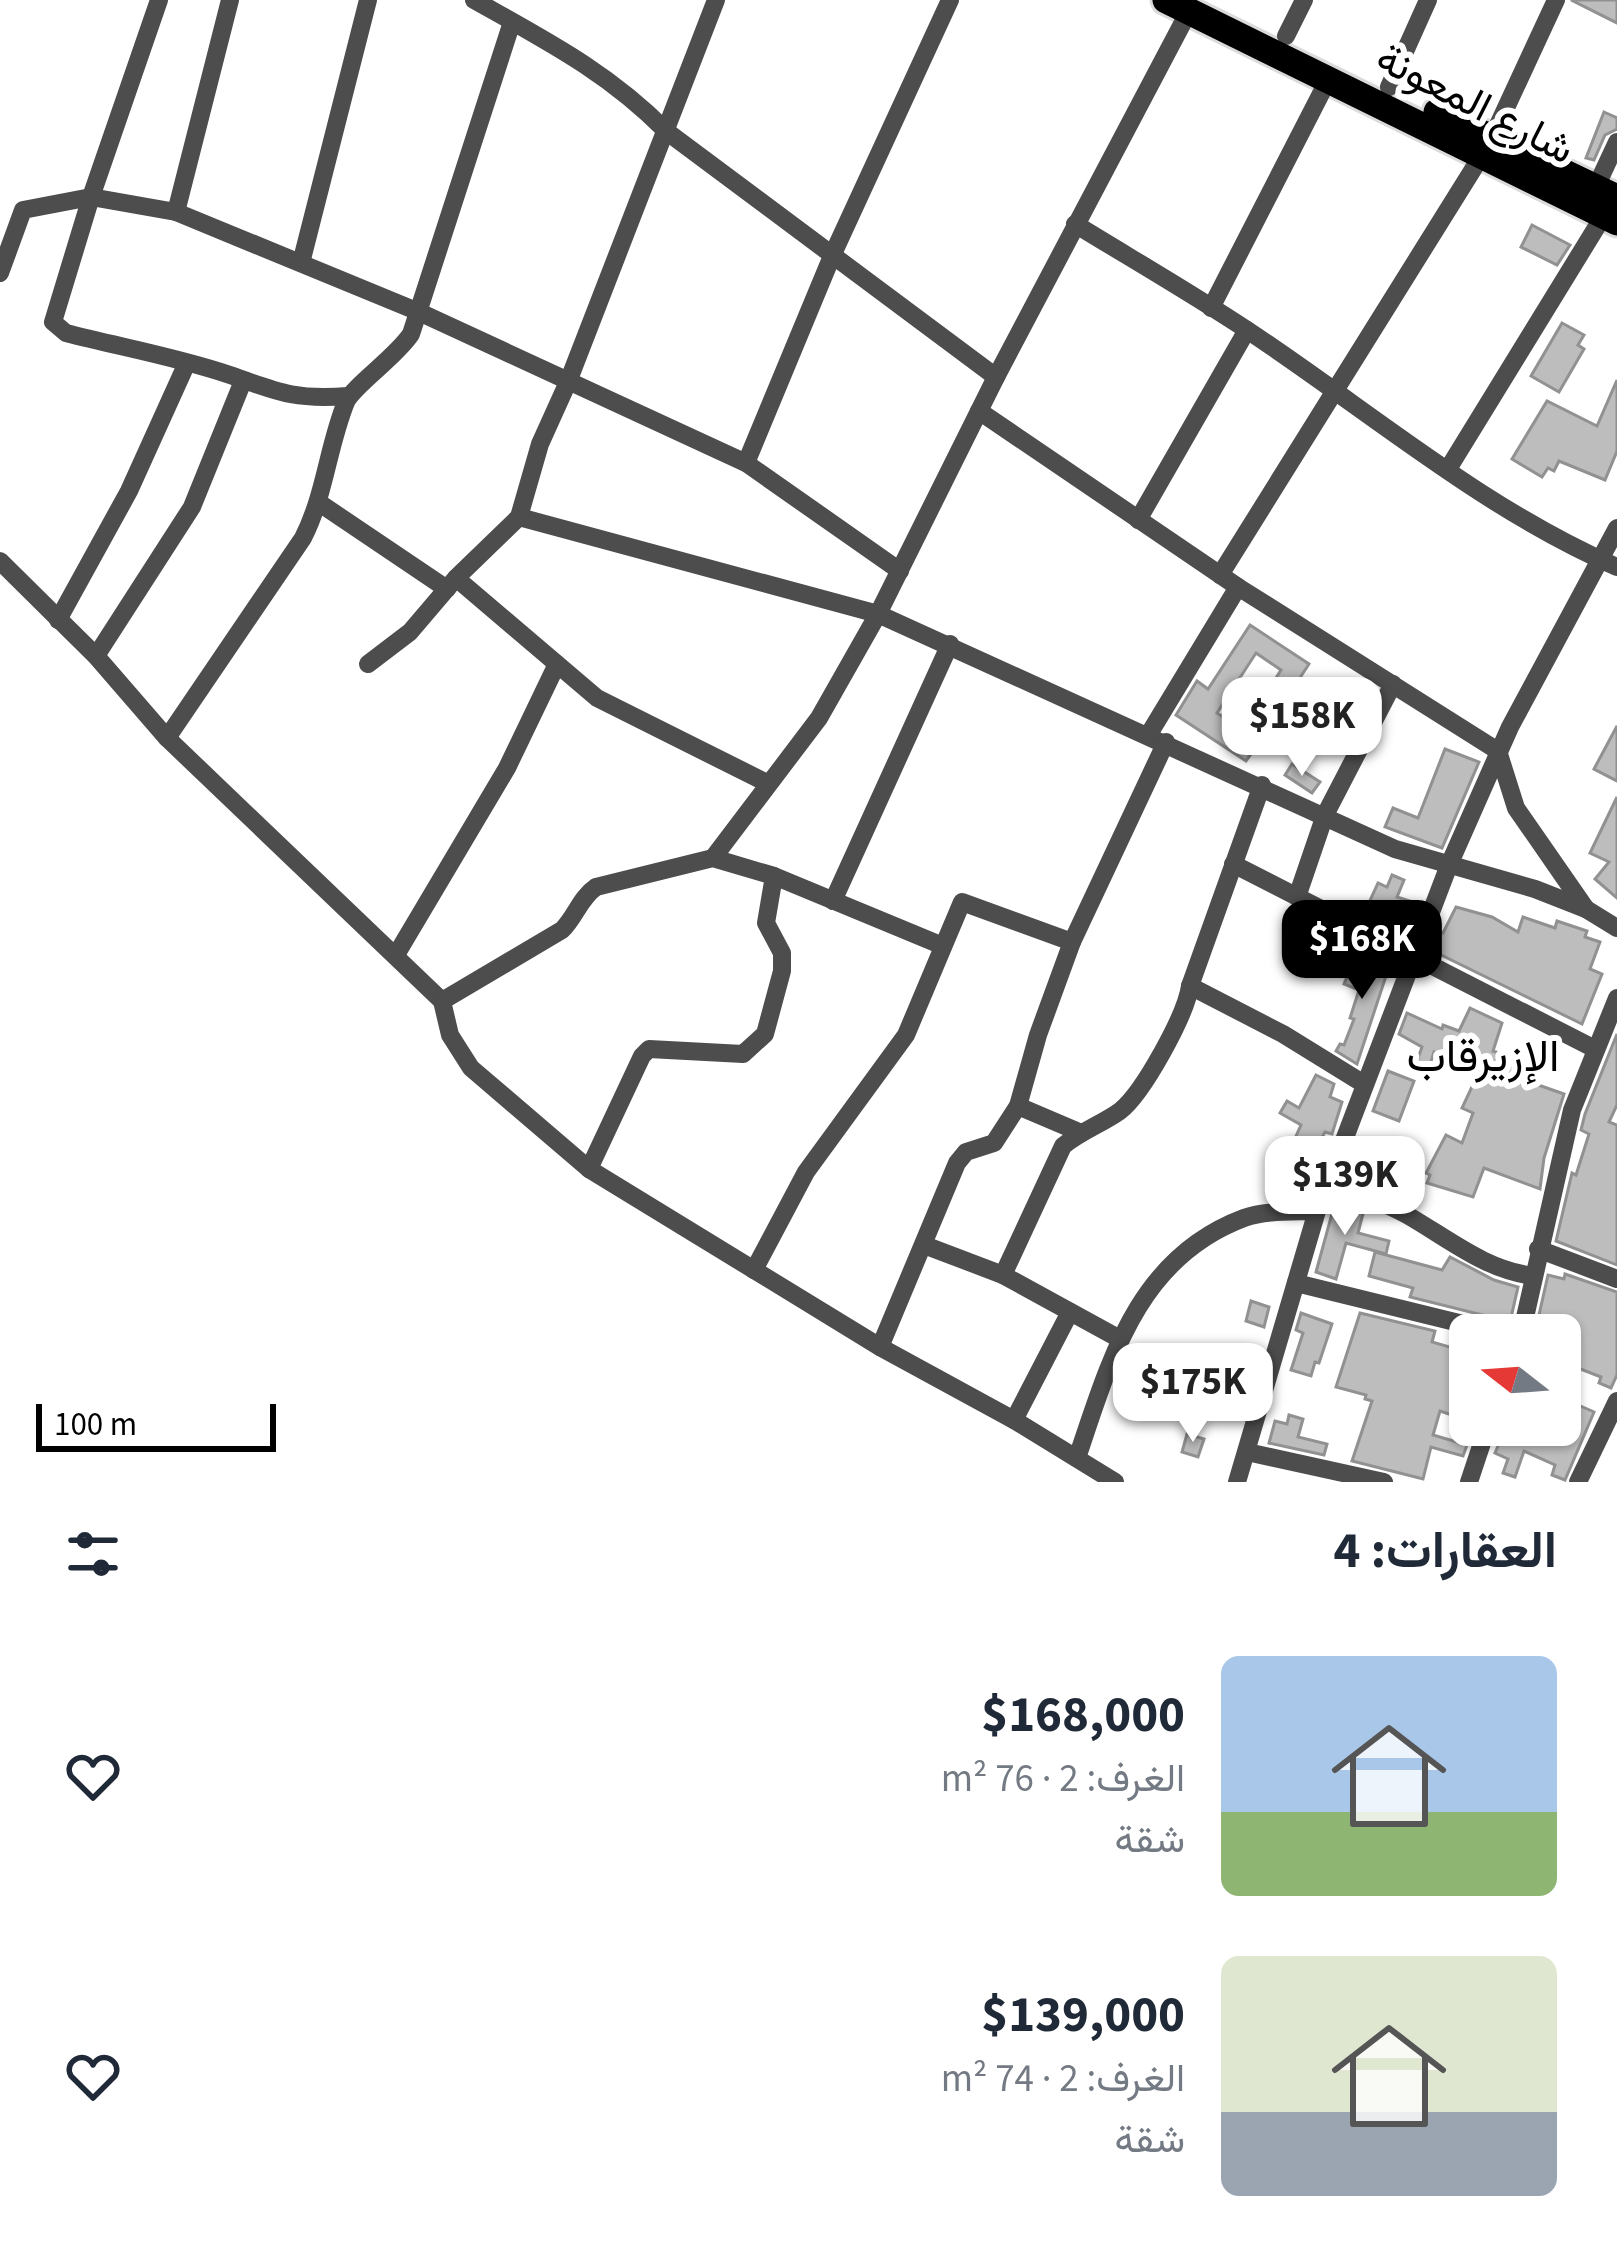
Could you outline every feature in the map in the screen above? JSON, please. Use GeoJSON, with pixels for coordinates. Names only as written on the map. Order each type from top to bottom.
{"type":"FeatureCollection","features":[{"type":"Feature","properties":{"kind":"highway","name":"شارع المعونة"},"geometry":{"type":"LineString","coordinates":[[1188,4],[1286,36],[1389,87],[1446,126]]}},
{"type":"Feature","properties":{"kind":"highway","name":"شارع المعونة"},"geometry":{"type":"LineString","coordinates":[[1188,4],[1329,78],[1446,126],[1608,205]]}},
{"type":"Feature","properties":{"kind":"street"},"geometry":{"type":"LineString","coordinates":[[159,0],[53,322],[66,333],[186,364],[268,392],[309,399],[348,396]]}},
{"type":"Feature","properties":{"kind":"street"},"geometry":{"type":"LineString","coordinates":[[176,212],[230,0]]}},
{"type":"Feature","properties":{"kind":"street"},"geometry":{"type":"LineString","coordinates":[[301,263],[368,0]]}},
{"type":"Feature","properties":{"kind":"street"},"geometry":{"type":"LineString","coordinates":[[474,0],[494,5],[512,22],[587,63],[634,98],[666,131],[996,376]]}},
{"type":"Feature","properties":{"kind":"street"},"geometry":{"type":"LineString","coordinates":[[368,664],[410,632],[519,517],[540,444],[716,0]]}},
{"type":"Feature","properties":{"kind":"street"},"geometry":{"type":"LineString","coordinates":[[746,463],[832,256],[950,0]]}},
{"type":"Feature","properties":{"kind":"street"},"geometry":{"type":"LineString","coordinates":[[1286,36],[1304,0]]}},
{"type":"Feature","properties":{"kind":"street"},"geometry":{"type":"LineString","coordinates":[[1389,87],[1428,0]]}},
{"type":"Feature","properties":{"kind":"street"},"geometry":{"type":"LineString","coordinates":[[1220,574],[1487,147],[1556,0]]}},
{"type":"Feature","properties":{"kind":"street"},"geometry":{"type":"LineString","coordinates":[[713,858],[818,718],[878,614],[1188,4]]}},
{"type":"Feature","properties":{"kind":"street"},"geometry":{"type":"LineString","coordinates":[[167,739],[304,538],[348,396],[397,355],[419,312],[512,22]]}},
{"type":"Feature","properties":{"kind":"street"},"geometry":{"type":"LineString","coordinates":[[1211,308],[1329,78]]}},
{"type":"Feature","properties":{"kind":"street"},"geometry":{"type":"LineString","coordinates":[[1448,469],[1608,205],[1617,142]]}},
{"type":"Feature","properties":{"kind":"street"},"geometry":{"type":"LineString","coordinates":[[0,208],[23,210],[91,197],[176,212],[419,312],[746,463],[900,571]]}},
{"type":"Feature","properties":{"kind":"street"},"geometry":{"type":"LineString","coordinates":[[0,273],[23,210]]}},
{"type":"Feature","properties":{"kind":"street"},"geometry":{"type":"LineString","coordinates":[[1075,224],[1247,330],[1448,469],[1609,563]]}},
{"type":"Feature","properties":{"kind":"street"},"geometry":{"type":"LineString","coordinates":[[1138,520],[1247,330]]}},
{"type":"Feature","properties":{"kind":"street"},"geometry":{"type":"LineString","coordinates":[[58,620],[129,490],[186,364]]}},
{"type":"Feature","properties":{"kind":"street"},"geometry":{"type":"LineString","coordinates":[[96,656],[191,507],[243,381]]}},
{"type":"Feature","properties":{"kind":"street"},"geometry":{"type":"LineString","coordinates":[[980,411],[1238,587],[1498,751],[1516,808],[1586,909]]}},
{"type":"Feature","properties":{"kind":"street"},"geometry":{"type":"LineString","coordinates":[[318,502],[452,584],[616,711],[767,783]]}},
{"type":"Feature","properties":{"kind":"street"},"geometry":{"type":"LineString","coordinates":[[519,517],[878,614],[1395,849],[1514,881],[1586,909],[1617,928]]}},
{"type":"Feature","properties":{"kind":"street"},"geometry":{"type":"LineString","coordinates":[[1237,1482],[1317,1211],[1450,865],[1498,751],[1609,563],[1617,528]]}},
{"type":"Feature","properties":{"kind":"street"},"geometry":{"type":"LineString","coordinates":[[0,561],[96,656],[167,739],[442,1001],[450,1035],[472,1068],[502,1099],[589,1169],[880,1347],[1115,1482]]}},
{"type":"Feature","properties":{"kind":"street"},"geometry":{"type":"LineString","coordinates":[[880,1347],[957,1163],[966,1152],[994,1143],[1018,1106],[1072,942],[1157,738],[1238,587]]}},
{"type":"Feature","properties":{"kind":"street"},"geometry":{"type":"LineString","coordinates":[[833,901],[950,644]]}},
{"type":"Feature","properties":{"kind":"street"},"geometry":{"type":"LineString","coordinates":[[396,955],[507,768],[557,664]]}},
{"type":"Feature","properties":{"kind":"street"},"geometry":{"type":"LineString","coordinates":[[1297,897],[1325,815],[1393,684]]}},
{"type":"Feature","properties":{"kind":"street"},"geometry":{"type":"LineString","coordinates":[[1003,1275],[1063,1146],[1125,1108],[1183,1018],[1190,986],[1262,785]]}},
{"type":"Feature","properties":{"kind":"street"},"geometry":{"type":"LineString","coordinates":[[442,1001],[562,929],[596,887],[713,858],[774,876],[943,946]]}},
{"type":"Feature","properties":{"kind":"street"},"geometry":{"type":"LineString","coordinates":[[1233,864],[1595,1049]]}},
{"type":"Feature","properties":{"kind":"street"},"geometry":{"type":"LineString","coordinates":[[589,1169],[649,1049],[743,1054],[765,1034],[782,971],[782,953],[766,923],[774,876]]}},
{"type":"Feature","properties":{"kind":"street"},"geometry":{"type":"LineString","coordinates":[[754,1270],[806,1172],[906,1035],[962,902],[1072,942]]}},
{"type":"Feature","properties":{"kind":"street"},"geometry":{"type":"LineString","coordinates":[[1190,986],[1364,1084]]}},
{"type":"Feature","properties":{"kind":"street"},"geometry":{"type":"LineString","coordinates":[[1526,1314],[1572,1110],[1617,998]]}},
{"type":"Feature","properties":{"kind":"street"},"geometry":{"type":"LineString","coordinates":[[1018,1106],[1079,1132]]}},
{"type":"Feature","properties":{"kind":"street"},"geometry":{"type":"LineString","coordinates":[[1328,1181],[1390,1206],[1476,1259],[1534,1276]]}},
{"type":"Feature","properties":{"kind":"street"},"geometry":{"type":"LineString","coordinates":[[1077,1458],[1118,1338],[1167,1267],[1205,1237],[1245,1217],[1317,1211]]}},
{"type":"Feature","properties":{"kind":"street"},"geometry":{"type":"LineString","coordinates":[[924,1245],[1003,1275],[1118,1338]]}},
{"type":"Feature","properties":{"kind":"street"},"geometry":{"type":"LineString","coordinates":[[1538,1249],[1617,1279]]}},
{"type":"Feature","properties":{"kind":"street"},"geometry":{"type":"LineString","coordinates":[[1296,1283],[1449,1321]]}},
{"type":"Feature","properties":{"kind":"street"},"geometry":{"type":"LineString","coordinates":[[1014,1420],[1070,1312]]}},
{"type":"Feature","properties":{"kind":"street"},"geometry":{"type":"LineString","coordinates":[[1578,1482],[1615,1411]]}},
{"type":"Feature","properties":{"kind":"street"},"geometry":{"type":"LineString","coordinates":[[1472,1480],[1482,1446]]}},
{"type":"Feature","properties":{"kind":"street"},"geometry":{"type":"LineString","coordinates":[[1247,1452],[1384,1482]]}},
{"type":"Feature","properties":{"kind":"building"},"geometry":{"type":"Polygon","coordinates":[[[1571,0],[1617,0],[1617,23],[1571,0]]]}},
{"type":"Feature","properties":{"kind":"building"},"geometry":{"type":"Polygon","coordinates":[[[1604,112],[1617,118],[1617,129],[1605,135],[1594,160],[1586,158],[1604,112]]]}},
{"type":"Feature","properties":{"kind":"building"},"geometry":{"type":"Polygon","coordinates":[[[1532,225],[1570,245],[1557,265],[1521,247],[1532,225]]]}},
{"type":"Feature","properties":{"kind":"building"},"geometry":{"type":"Polygon","coordinates":[[[1562,323],[1584,335],[1578,345],[1584,349],[1559,392],[1531,376],[1562,323]]]}},
{"type":"Feature","properties":{"kind":"building"},"geometry":{"type":"Polygon","coordinates":[[[1617,380],[1617,451],[1605,480],[1559,461],[1554,471],[1548,468],[1542,477],[1512,459],[1547,401],[1597,426],[1617,380]]]}},
{"type":"Feature","properties":{"kind":"building"},"geometry":{"type":"Polygon","coordinates":[[[1250,625],[1309,664],[1286,699],[1289,702],[1246,761],[1176,715],[1197,681],[1208,689],[1250,625]],[[1256,653],[1217,713],[1243,730],[1281,670],[1256,653]]]}},
{"type":"Feature","properties":{"kind":"building"},"geometry":{"type":"Polygon","coordinates":[[[1321,698],[1338,709],[1322,733],[1306,722],[1321,698]]]}},
{"type":"Feature","properties":{"kind":"building"},"geometry":{"type":"Polygon","coordinates":[[[1617,726],[1617,781],[1594,769],[1617,726]]]}},
{"type":"Feature","properties":{"kind":"building"},"geometry":{"type":"Polygon","coordinates":[[[1445,749],[1479,762],[1442,848],[1385,827],[1393,808],[1418,818],[1445,749]]]}},
{"type":"Feature","properties":{"kind":"building"},"geometry":{"type":"Polygon","coordinates":[[[1292,764],[1320,782],[1312,793],[1285,775],[1292,764]]]}},
{"type":"Feature","properties":{"kind":"building"},"geometry":{"type":"Polygon","coordinates":[[[1617,797],[1617,898],[1595,879],[1609,862],[1590,853],[1617,797]]]}},
{"type":"Feature","properties":{"kind":"building"},"geometry":{"type":"Polygon","coordinates":[[[1392,875],[1404,880],[1397,897],[1419,904],[1407,938],[1393,930],[1398,917],[1368,905],[1378,883],[1387,887],[1392,875]]]}},
{"type":"Feature","properties":{"kind":"building"},"geometry":{"type":"Polygon","coordinates":[[[1456,907],[1492,917],[1518,932],[1523,917],[1555,928],[1557,921],[1587,931],[1585,937],[1600,942],[1590,969],[1602,974],[1582,1024],[1431,950],[1456,907]]]}},
{"type":"Feature","properties":{"kind":"building"},"geometry":{"type":"Polygon","coordinates":[[[1360,948],[1377,956],[1373,965],[1386,976],[1357,1064],[1336,1051],[1344,1045],[1354,1019],[1350,1018],[1359,990],[1344,984],[1360,948]]]}},
{"type":"Feature","properties":{"kind":"building"},"geometry":{"type":"Polygon","coordinates":[[[1470,1008],[1502,1023],[1493,1051],[1533,1065],[1527,1081],[1564,1094],[1544,1158],[1540,1189],[1484,1168],[1473,1197],[1427,1183],[1430,1175],[1426,1173],[1446,1135],[1462,1143],[1473,1113],[1462,1108],[1478,1074],[1434,1052],[1430,1065],[1417,1061],[1422,1047],[1399,1034],[1407,1013],[1442,1029],[1443,1025],[1459,1031],[1470,1008]]]}},
{"type":"Feature","properties":{"kind":"building"},"geometry":{"type":"Polygon","coordinates":[[[1617,1034],[1617,1105],[1609,1122],[1617,1125],[1617,1265],[1556,1241],[1572,1173],[1576,1175],[1589,1134],[1581,1130],[1585,1114],[1617,1034]]]}},
{"type":"Feature","properties":{"kind":"building"},"geometry":{"type":"Polygon","coordinates":[[[1388,1071],[1414,1081],[1399,1121],[1373,1111],[1388,1071]]]}},
{"type":"Feature","properties":{"kind":"building"},"geometry":{"type":"Polygon","coordinates":[[[1316,1075],[1334,1084],[1330,1097],[1342,1102],[1332,1134],[1325,1132],[1310,1160],[1318,1164],[1304,1191],[1278,1176],[1301,1125],[1280,1113],[1287,1101],[1299,1108],[1316,1075]]]}},
{"type":"Feature","properties":{"kind":"building"},"geometry":{"type":"Polygon","coordinates":[[[1336,1199],[1364,1210],[1358,1233],[1389,1241],[1386,1254],[1346,1243],[1336,1279],[1316,1272],[1336,1199]]]}},
{"type":"Feature","properties":{"kind":"building"},"geometry":{"type":"Polygon","coordinates":[[[1375,1252],[1442,1270],[1450,1257],[1518,1287],[1512,1314],[1478,1314],[1410,1297],[1413,1288],[1369,1276],[1375,1252]]]}},
{"type":"Feature","properties":{"kind":"building"},"geometry":{"type":"Polygon","coordinates":[[[1565,1274],[1617,1292],[1617,1375],[1611,1388],[1599,1383],[1601,1377],[1581,1369],[1581,1314],[1539,1314],[1548,1275],[1564,1279],[1565,1274]]]}},
{"type":"Feature","properties":{"kind":"building"},"geometry":{"type":"Polygon","coordinates":[[[1251,1301],[1269,1307],[1264,1327],[1246,1321],[1251,1301]]]}},
{"type":"Feature","properties":{"kind":"building"},"geometry":{"type":"Polygon","coordinates":[[[1301,1313],[1332,1324],[1311,1376],[1291,1370],[1303,1333],[1296,1330],[1301,1313]]]}},
{"type":"Feature","properties":{"kind":"building"},"geometry":{"type":"Polygon","coordinates":[[[1360,1313],[1435,1331],[1432,1342],[1449,1347],[1449,1414],[1440,1411],[1433,1435],[1449,1440],[1449,1446],[1467,1446],[1463,1456],[1431,1447],[1423,1479],[1352,1461],[1372,1401],[1336,1387],[1360,1313]]]}},
{"type":"Feature","properties":{"kind":"building"},"geometry":{"type":"Polygon","coordinates":[[[1581,1406],[1594,1412],[1581,1442],[1581,1406]]]}},
{"type":"Feature","properties":{"kind":"building"},"geometry":{"type":"Polygon","coordinates":[[[1289,1415],[1303,1419],[1298,1437],[1327,1444],[1324,1455],[1269,1443],[1275,1421],[1287,1424],[1289,1415]]]}},
{"type":"Feature","properties":{"kind":"building"},"geometry":{"type":"Polygon","coordinates":[[[1187,1434],[1204,1439],[1198,1457],[1182,1452],[1187,1434]]]}},
{"type":"Feature","properties":{"kind":"building"},"geometry":{"type":"Polygon","coordinates":[[[1498,1446],[1580,1446],[1565,1480],[1552,1475],[1555,1465],[1524,1451],[1515,1477],[1503,1473],[1508,1459],[1495,1453],[1498,1446]]]}},
{"type":"Feature","properties":{"kind":"district","name":"الإزيرقاب"},"geometry":{"type":"Point","coordinates":[1483,1057]}}]}
